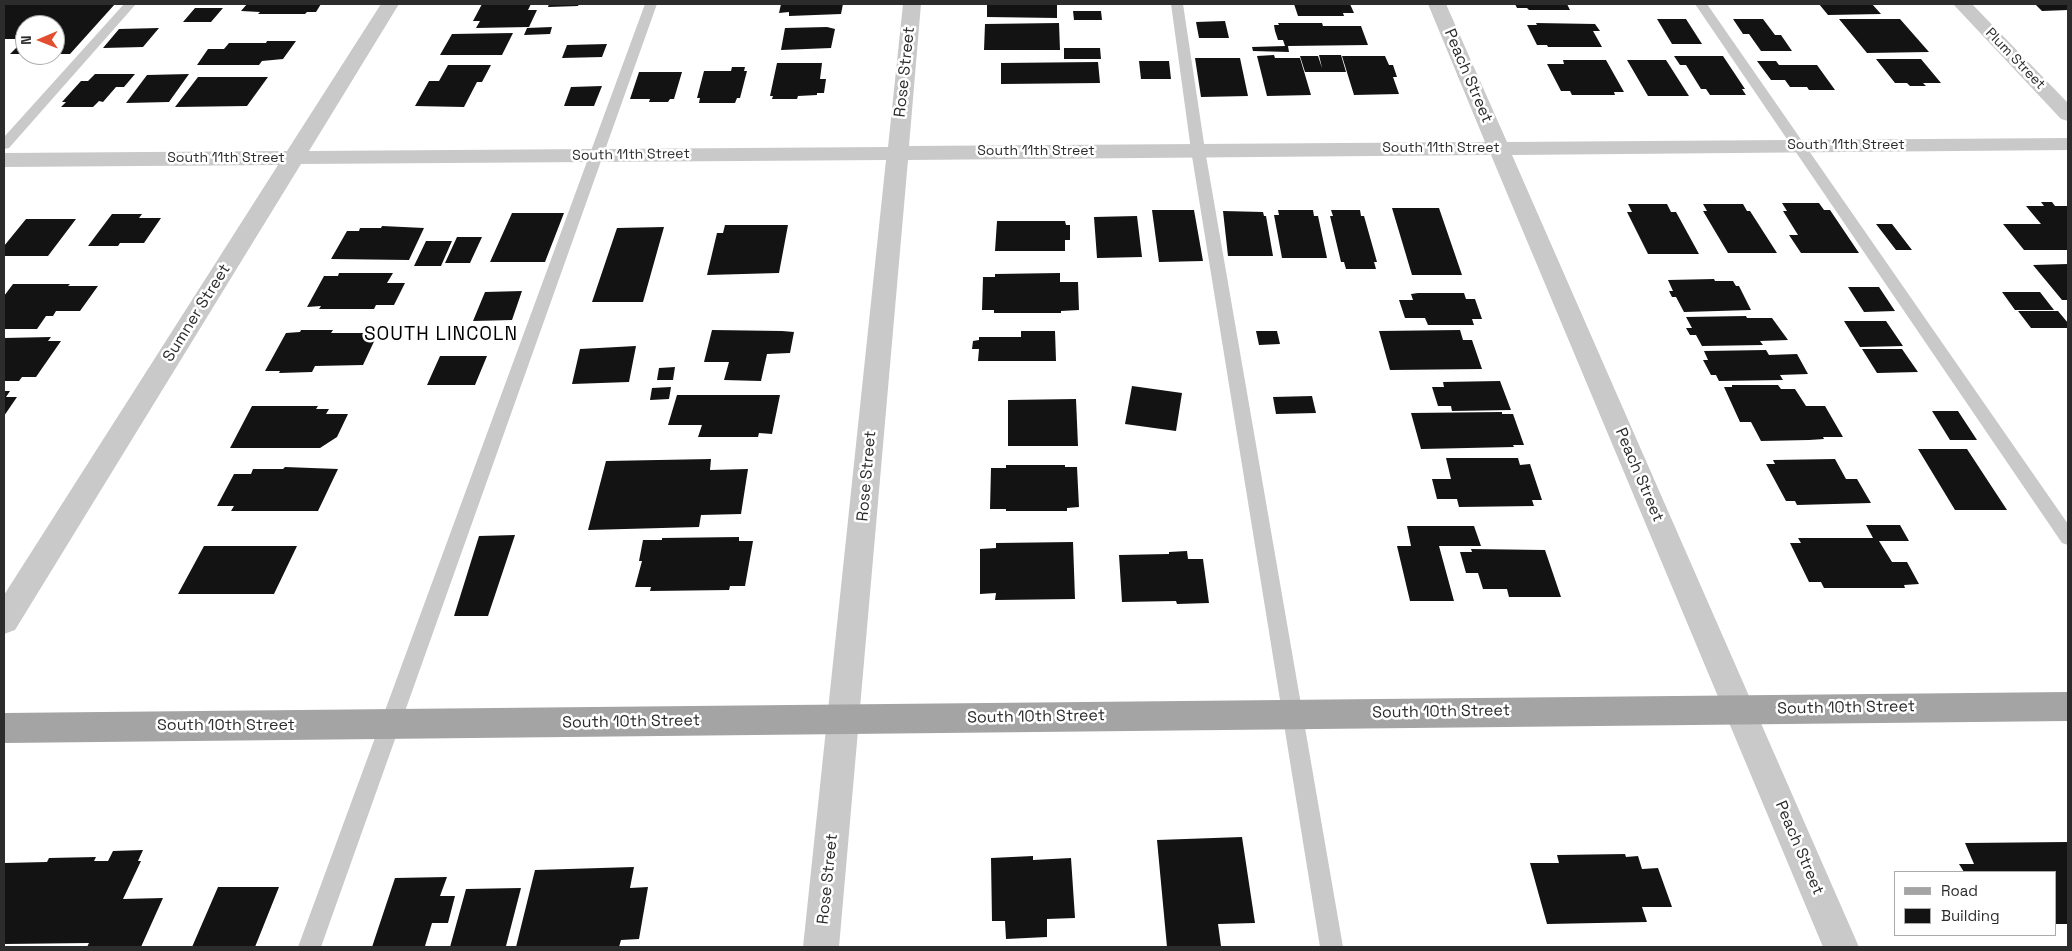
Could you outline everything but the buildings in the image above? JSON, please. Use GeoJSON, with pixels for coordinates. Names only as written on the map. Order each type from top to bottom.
{"type":"FeatureCollection","features":[{"type":"Feature","properties":{"kind":"main road","name":"South 10th Street"},"geometry":{"type":"LineString","coordinates":[[4,728],[2068,706]]}},
{"type":"Feature","properties":{"kind":"street","name":"Sumner Street"},"geometry":{"type":"LineString","coordinates":[[4,621],[390,4]]}},
{"type":"Feature","properties":{"kind":"street","name":"Rose Street"},"geometry":{"type":"LineString","coordinates":[[821,947],[912,4]]}},
{"type":"Feature","properties":{"kind":"street","name":"Peach Street"},"geometry":{"type":"LineString","coordinates":[[1437,4],[1841,947]]}},
{"type":"Feature","properties":{"kind":"street","name":"Plum Street"},"geometry":{"type":"LineString","coordinates":[[1962,4],[2068,115]]}},
{"type":"Feature","properties":{"kind":"street","name":"South 11th Street"},"geometry":{"type":"LineString","coordinates":[[4,160],[2068,144]]}},
{"type":"Feature","properties":{"kind":"lane"},"geometry":{"type":"LineString","coordinates":[[4,145],[130,4]]}},
{"type":"Feature","properties":{"kind":"lane"},"geometry":{"type":"LineString","coordinates":[[309,947],[651,4]]}},
{"type":"Feature","properties":{"kind":"lane"},"geometry":{"type":"LineString","coordinates":[[1177,4],[1198,150],[1332,947]]}},
{"type":"Feature","properties":{"kind":"lane"},"geometry":{"type":"LineString","coordinates":[[1701,4],[2068,538]]}},
{"type":"Feature","properties":{"kind":"district","name":"SOUTH LINCOLN"},"geometry":{"type":"Point","coordinates":[441,335]}}]}
